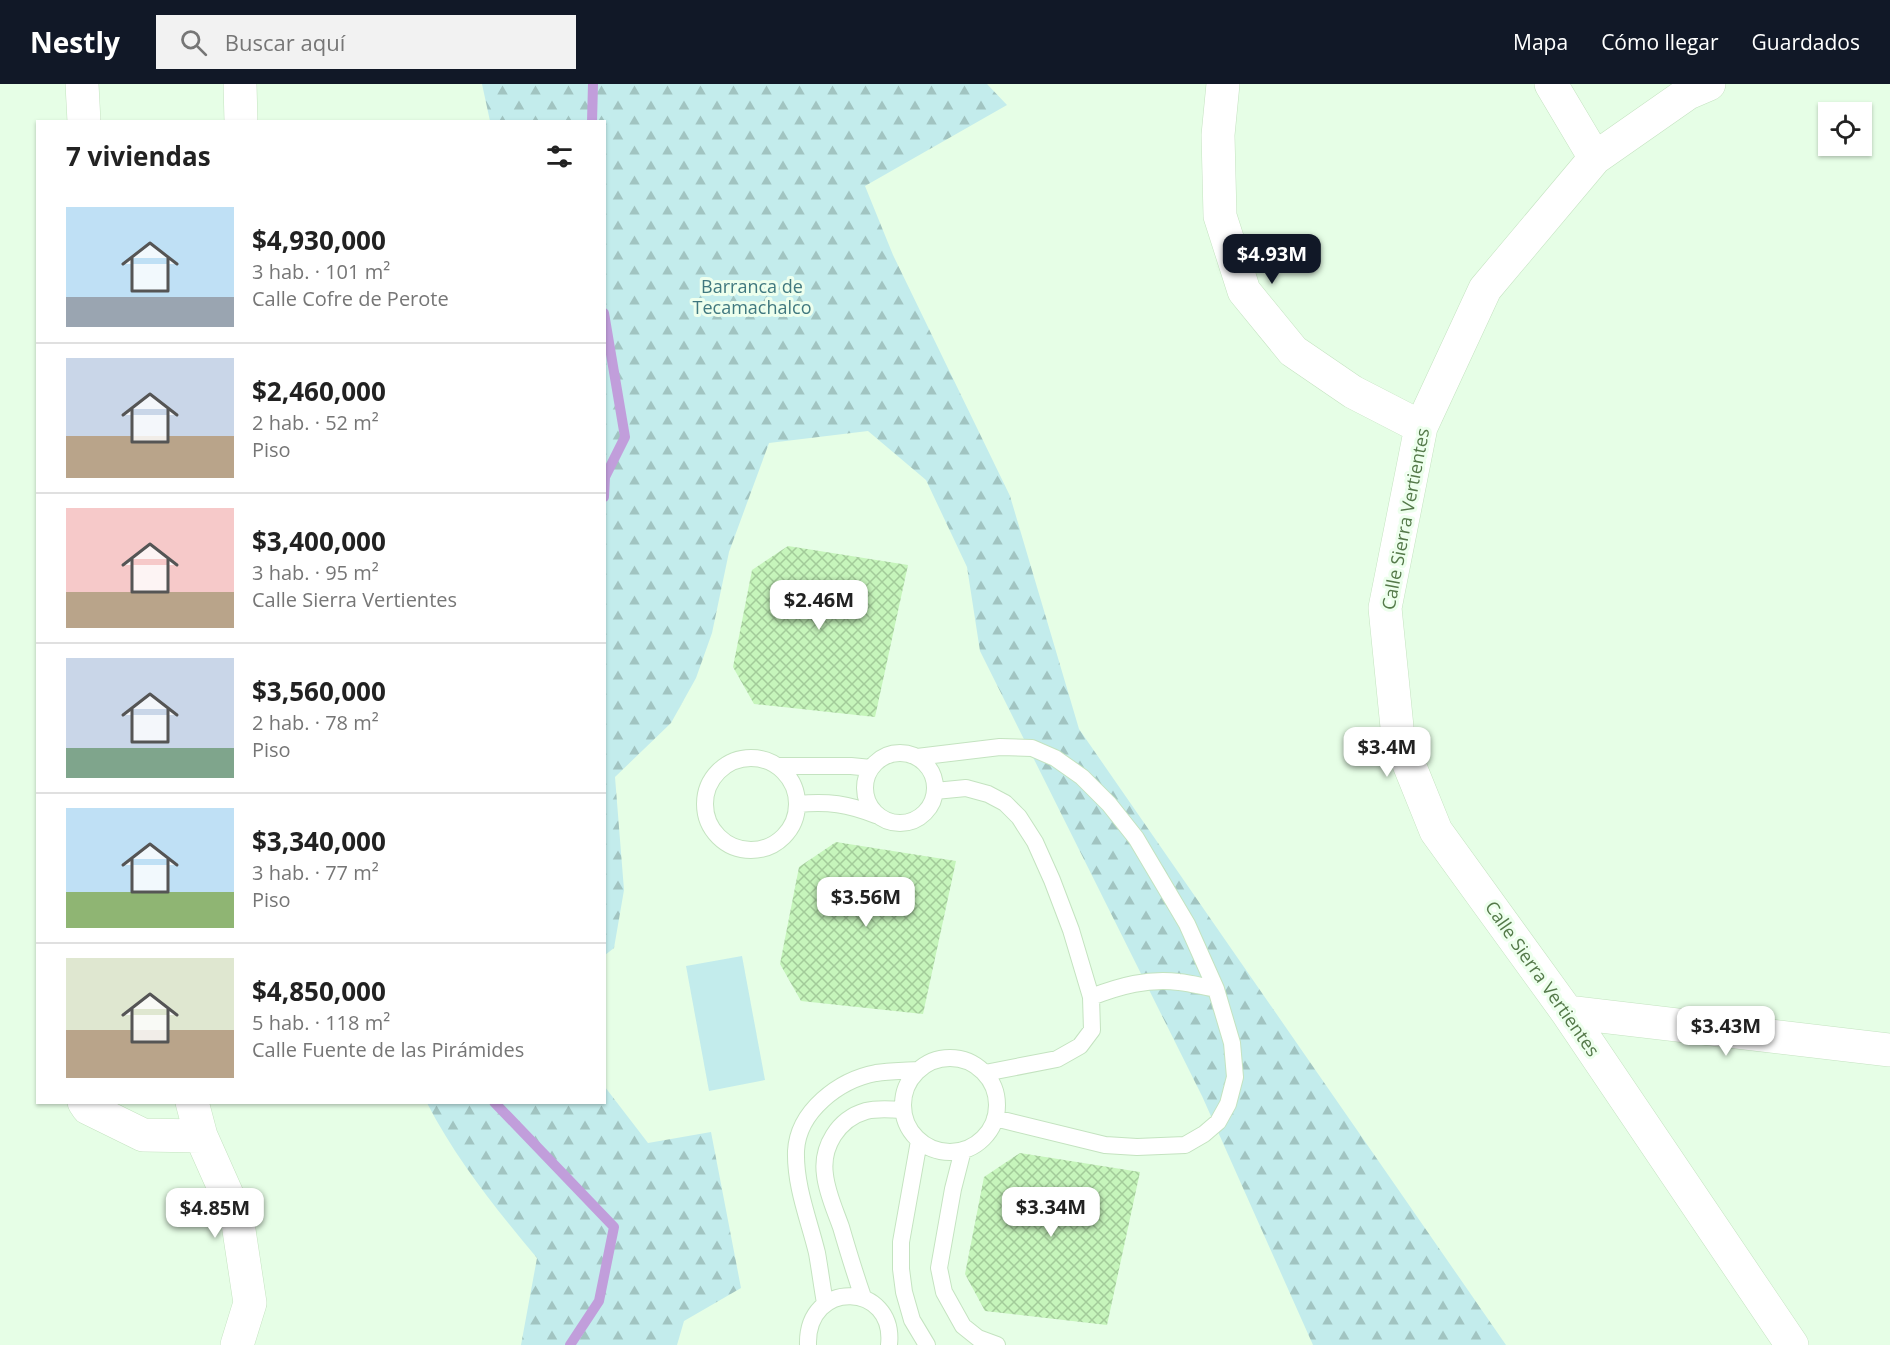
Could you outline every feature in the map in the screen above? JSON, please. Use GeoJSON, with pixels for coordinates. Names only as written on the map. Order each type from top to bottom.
{"type":"FeatureCollection","features":[{"type":"Feature","properties":{"kind":"street"},"geometry":{"type":"LineString","coordinates":[[82,84],[84,120]]}},
{"type":"Feature","properties":{"kind":"street"},"geometry":{"type":"LineString","coordinates":[[240,84],[241,120]]}},
{"type":"Feature","properties":{"kind":"street"},"geometry":{"type":"LineString","coordinates":[[1223,84],[1218,135],[1220,216],[1244,291],[1293,351],[1353,392],[1421,427]]}},
{"type":"Feature","properties":{"kind":"street"},"geometry":{"type":"LineString","coordinates":[[1551,84],[1595,158]]}},
{"type":"Feature","properties":{"kind":"street","name":"Calle Sierra Vertientes"},"geometry":{"type":"LineString","coordinates":[[1708,84],[1688,93],[1595,158],[1485,289],[1421,427],[1385,608],[1398,737],[1436,831],[1567,1012],[1792,1345]]}},
{"type":"Feature","properties":{"kind":"street"},"geometry":{"type":"LineString","coordinates":[[1567,1012],[1890,1050]]}},
{"type":"Feature","properties":{"kind":"street"},"geometry":{"type":"LineString","coordinates":[[85,1104],[88,1108],[144,1135],[201,1136]]}},
{"type":"Feature","properties":{"kind":"street"},"geometry":{"type":"LineString","coordinates":[[193,1104],[201,1136],[237,1217],[250,1303],[237,1345]]}},
{"type":"Feature","properties":{"kind":"lane"},"geometry":{"type":"LineString","coordinates":[[917,758],[1000,747],[1032,748],[1055,758],[1082,777],[1109,804],[1136,838],[1187,924],[1216,989],[1232,1044],[1235,1077],[1228,1104],[1218,1122],[1204,1134],[1185,1145],[1145,1147],[1105,1145],[995,1118]]}},
{"type":"Feature","properties":{"kind":"lane"},"geometry":{"type":"LineString","coordinates":[[798,804],[833,803],[854,806],[896,823],[908,822],[926,811],[932,801],[935,791],[933,778],[927,766],[908,754],[887,756],[878,760],[871,768],[865,787],[866,797],[876,814]]}},
{"type":"Feature","properties":{"kind":"lane"},"geometry":{"type":"LineString","coordinates":[[752,757],[779,766],[789,777],[796,790],[798,804],[795,819],[788,832],[778,842],[765,848],[751,850],[736,848],[723,841],[713,831],[707,818],[705,803],[707,789],[714,776],[724,766],[737,759],[752,757]]}},
{"type":"Feature","properties":{"kind":"lane"},"geometry":{"type":"LineString","coordinates":[[779,766],[871,768]]}},
{"type":"Feature","properties":{"kind":"lane"},"geometry":{"type":"LineString","coordinates":[[935,791],[966,788],[988,794],[1005,803],[1019,817],[1035,842],[1052,880],[1071,930],[1091,997],[1092,1030],[1080,1046],[1057,1059],[985,1072]]}},
{"type":"Feature","properties":{"kind":"lane"},"geometry":{"type":"LineString","coordinates":[[1091,997],[1120,986],[1150,981],[1180,982],[1216,989]]}},
{"type":"Feature","properties":{"kind":"lane"},"geometry":{"type":"LineString","coordinates":[[825,1303],[817,1253],[797,1171],[796,1149],[802,1126],[817,1105],[836,1089],[855,1078],[876,1073],[916,1070],[944,1057],[959,1058],[973,1063],[985,1072],[993,1085],[997,1101],[995,1118],[988,1132],[977,1144],[963,1150],[947,1152],[932,1149],[913,1136],[902,1110],[903,1096],[916,1070]]}},
{"type":"Feature","properties":{"kind":"lane"},"geometry":{"type":"LineString","coordinates":[[863,1298],[824,1173],[825,1153],[831,1138],[840,1126],[851,1118],[866,1111],[902,1110]]}},
{"type":"Feature","properties":{"kind":"lane"},"geometry":{"type":"LineString","coordinates":[[919,1141],[901,1242],[901,1269],[904,1292],[912,1320],[927,1345]]}},
{"type":"Feature","properties":{"kind":"lane"},"geometry":{"type":"LineString","coordinates":[[963,1150],[953,1190],[939,1268],[944,1292],[963,1326],[978,1338],[997,1345]]}},
{"type":"Feature","properties":{"kind":"lane"},"geometry":{"type":"LineString","coordinates":[[808,1345],[808,1329],[814,1314],[825,1303],[843,1296],[863,1298],[876,1305],[886,1318],[890,1333],[889,1345]]}},
{"type":"Feature","properties":{"kind":"green space","name":"Barranca de Tecamachalco"},"geometry":{"type":"Polygon","coordinates":[[[482,84],[987,84],[1007,105],[865,186],[893,255],[1010,496],[1079,729],[1506,1345],[1313,1345],[1202,1096],[980,651],[967,567],[926,480],[868,431],[769,443],[729,552],[712,633],[696,678],[671,723],[615,777],[624,890],[614,948],[606,954],[606,120],[490,120],[482,84]]]}},
{"type":"Feature","properties":{"kind":"green space"},"geometry":{"type":"Polygon","coordinates":[[[742,956],[765,1080],[709,1091],[686,966],[742,956]]]}},
{"type":"Feature","properties":{"kind":"green space"},"geometry":{"type":"Polygon","coordinates":[[[606,1088],[648,1143],[711,1132],[741,1288],[684,1321],[677,1345],[521,1345],[537,1258],[478,1183],[438,1124],[428,1104],[606,1104],[606,1088]]]}},
{"type":"Feature","properties":{"kind":"building"},"geometry":{"type":"Polygon","coordinates":[[[788,546],[908,565],[875,717],[754,704],[733,667],[752,570],[788,546]]]}},
{"type":"Feature","properties":{"kind":"building"},"geometry":{"type":"Polygon","coordinates":[[[836,842],[956,861],[923,1014],[801,1001],[780,964],[799,867],[836,842]]]}},
{"type":"Feature","properties":{"kind":"building"},"geometry":{"type":"Polygon","coordinates":[[[1020,1153],[1140,1172],[1107,1325],[985,1311],[965,1274],[984,1177],[1020,1153]]]}},
{"type":"Feature","properties":{"kind":"waterway"},"geometry":{"type":"LineString","coordinates":[[592,120],[593,84]]}},
{"type":"Feature","properties":{"kind":"waterway"},"geometry":{"type":"LineString","coordinates":[[606,325],[625,437],[606,475]]}},
{"type":"Feature","properties":{"kind":"waterway"},"geometry":{"type":"LineString","coordinates":[[496,1104],[614,1227],[599,1301],[570,1345]]}}]}
